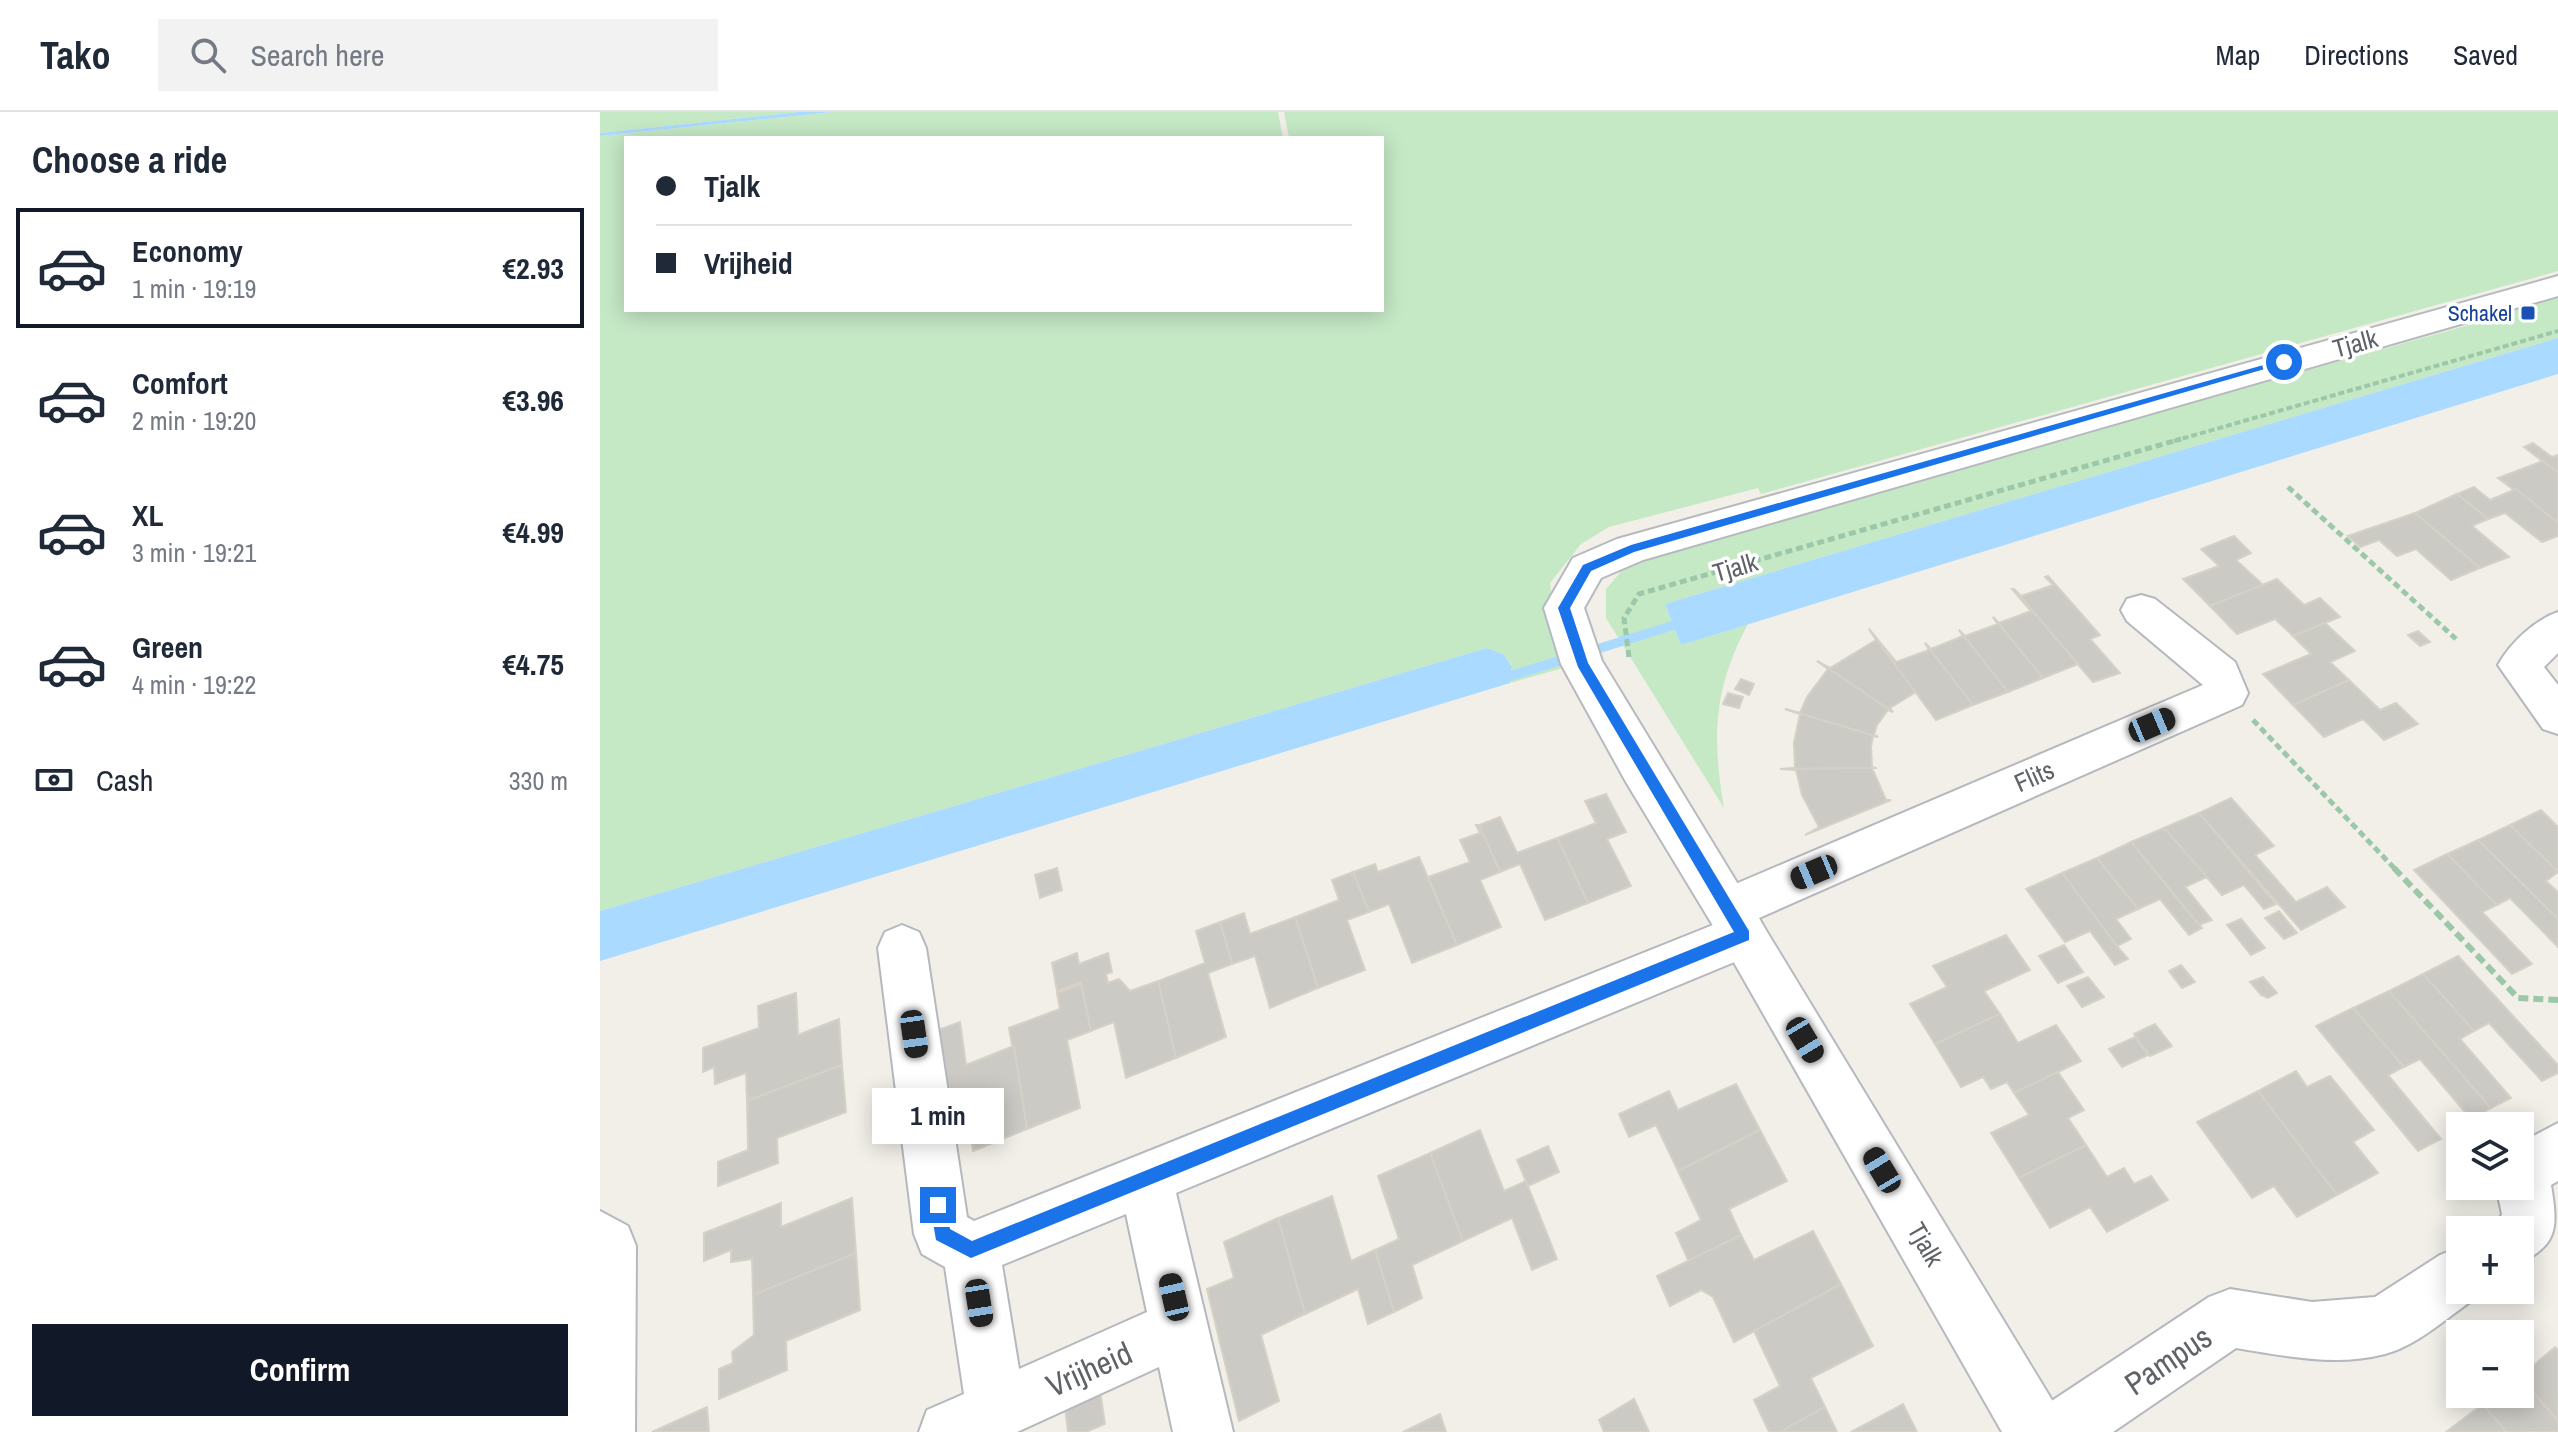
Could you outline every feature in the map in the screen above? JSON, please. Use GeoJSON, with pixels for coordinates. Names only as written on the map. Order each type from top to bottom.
{"type":"FeatureCollection","features":[{"type":"Feature","properties":{"kind":"street","name":"Tjalk"},"geometry":{"type":"LineString","coordinates":[[2036,1432],[1737,922],[1642,769],[1582,664],[1564,608],[1587,568],[1631,549],[2558,286]]}},
{"type":"Feature","properties":{"kind":"street"},"geometry":{"type":"LineString","coordinates":[[2141,610],[2220,674],[2227,693]]}},
{"type":"Feature","properties":{"kind":"street"},"geometry":{"type":"LineString","coordinates":[[2558,628],[2519,665],[2558,717]]}},
{"type":"Feature","properties":{"kind":"street","name":"Flits"},"geometry":{"type":"LineString","coordinates":[[1737,922],[2227,693]]}},
{"type":"Feature","properties":{"kind":"street"},"geometry":{"type":"LineString","coordinates":[[902,948],[942,1234],[971,1250],[1737,922]]}},
{"type":"Feature","properties":{"kind":"street"},"geometry":{"type":"LineString","coordinates":[[2530,1216],[2521,1173],[2558,1150]]}},
{"type":"Feature","properties":{"kind":"street"},"geometry":{"type":"LineString","coordinates":[[1145,1177],[1203,1432]]}},
{"type":"Feature","properties":{"kind":"street"},"geometry":{"type":"LineString","coordinates":[[600,1239],[608,1246],[605,1432]]}},
{"type":"Feature","properties":{"kind":"street","name":"Vrijheid"},"geometry":{"type":"LineString","coordinates":[[971,1250],[973,1421],[1181,1327]]}},
{"type":"Feature","properties":{"kind":"street","name":"Pampus"},"geometry":{"type":"LineString","coordinates":[[2060,1432],[2230,1318],[2312,1331],[2384,1325],[2446,1284]]}},
{"type":"Feature","properties":{"kind":"path","name":"Tjalk"},"geometry":{"type":"LineString","coordinates":[[1630,664],[1624,618],[1639,594],[2558,331]]}},
{"type":"Feature","properties":{"kind":"path"},"geometry":{"type":"LineString","coordinates":[[2288,487],[2456,639]]}},
{"type":"Feature","properties":{"kind":"path"},"geometry":{"type":"LineString","coordinates":[[2227,693],[2518,998],[2558,1000]]}},
{"type":"Feature","properties":{"kind":"green space"},"geometry":{"type":"Polygon","coordinates":[[[600,112],[799,112],[600,133],[600,112]]]}},
{"type":"Feature","properties":{"kind":"green space"},"geometry":{"type":"Polygon","coordinates":[[[833,112],[1278,112],[1283,136],[624,136],[624,312],[1384,312],[1384,136],[1289,136],[1284,112],[2558,112],[2558,271],[1761,494],[1758,488],[1609,527],[1581,544],[1550,583],[1554,614],[1584,662],[1510,683],[1512,665],[1503,654],[1487,648],[600,911],[600,136],[833,112]]]}},
{"type":"Feature","properties":{"kind":"green space"},"geometry":{"type":"Polygon","coordinates":[[[2558,297],[2558,338],[1665,604],[1681,645],[1748,624],[1728,670],[1718,714],[1718,759],[1724,808],[1606,618],[1606,589],[1631,560],[2476,323],[2558,297]]]}},
{"type":"Feature","properties":{"kind":"water"},"geometry":{"type":"Polygon","coordinates":[[[799,112],[833,112],[600,136],[600,133],[799,112]]]}},
{"type":"Feature","properties":{"kind":"water"},"geometry":{"type":"Polygon","coordinates":[[[2558,338],[2558,374],[1681,645],[1665,604],[2558,338]]]}},
{"type":"Feature","properties":{"kind":"water"},"geometry":{"type":"Polygon","coordinates":[[[1487,648],[1503,654],[1512,666],[1510,683],[600,961],[600,911],[1487,648]]]}},
{"type":"Feature","properties":{"kind":"building"},"geometry":{"type":"Polygon","coordinates":[[[2533,443],[2552,457],[2558,455],[2558,473],[2524,447],[2533,443]]]}},
{"type":"Feature","properties":{"kind":"building"},"geometry":{"type":"Polygon","coordinates":[[[2543,461],[2558,473],[2558,523],[2498,478],[2543,461]]]}},
{"type":"Feature","properties":{"kind":"building"},"geometry":{"type":"Polygon","coordinates":[[[2474,487],[2490,500],[2516,489],[2558,523],[2558,536],[2542,542],[2505,513],[2488,519],[2457,494],[2474,487]]]}},
{"type":"Feature","properties":{"kind":"building"},"geometry":{"type":"Polygon","coordinates":[[[2457,494],[2488,519],[2472,526],[2509,557],[2480,568],[2415,513],[2457,494]]]}},
{"type":"Feature","properties":{"kind":"building"},"geometry":{"type":"Polygon","coordinates":[[[2415,513],[2480,568],[2451,580],[2416,549],[2397,556],[2379,540],[2360,547],[2348,536],[2415,513]]]}},
{"type":"Feature","properties":{"kind":"building"},"geometry":{"type":"Polygon","coordinates":[[[2234,536],[2251,553],[2236,560],[2263,585],[2210,606],[2183,579],[2219,566],[2201,549],[2234,536]]]}},
{"type":"Feature","properties":{"kind":"building"},"geometry":{"type":"Polygon","coordinates":[[[2048,576],[2100,635],[2090,639],[2120,673],[2093,682],[2014,589],[2021,596],[2053,585],[2045,577],[2048,576]]]}},
{"type":"Feature","properties":{"kind":"building"},"geometry":{"type":"Polygon","coordinates":[[[2277,579],[2304,605],[2320,598],[2340,617],[2293,636],[2275,619],[2237,634],[2210,606],[2277,579]]]}},
{"type":"Feature","properties":{"kind":"building"},"geometry":{"type":"Polygon","coordinates":[[[2012,589],[2078,664],[2043,678],[1993,617],[1999,623],[2031,611],[2012,589]]]}},
{"type":"Feature","properties":{"kind":"building"},"geometry":{"type":"Polygon","coordinates":[[[1993,617],[2043,678],[2008,692],[1959,630],[1965,636],[1998,624],[1993,617]]]}},
{"type":"Feature","properties":{"kind":"building"},"geometry":{"type":"Polygon","coordinates":[[[2325,623],[2355,651],[2330,662],[2349,680],[2293,705],[2263,674],[2311,654],[2293,636],[2325,623]]]}},
{"type":"Feature","properties":{"kind":"building"},"geometry":{"type":"Polygon","coordinates":[[[1869,629],[1916,692],[1890,708],[1893,712],[1817,661],[1830,668],[1876,640],[1869,629]]]}},
{"type":"Feature","properties":{"kind":"building"},"geometry":{"type":"Polygon","coordinates":[[[1869,629],[1896,662],[1929,650],[1925,643],[1973,705],[1936,720],[1869,629]]]}},
{"type":"Feature","properties":{"kind":"building"},"geometry":{"type":"Polygon","coordinates":[[[1959,630],[2008,692],[1973,705],[1925,643],[1931,649],[1963,636],[1959,630]]]}},
{"type":"Feature","properties":{"kind":"building"},"geometry":{"type":"Polygon","coordinates":[[[2418,631],[2430,642],[2420,646],[2408,635],[2418,631]]]}},
{"type":"Feature","properties":{"kind":"building"},"geometry":{"type":"Polygon","coordinates":[[[1817,661],[1893,712],[1888,710],[1877,725],[1874,735],[1878,737],[1785,709],[1800,713],[1807,697],[1828,669],[1817,661]]]}},
{"type":"Feature","properties":{"kind":"building"},"geometry":{"type":"Polygon","coordinates":[[[1741,679],[1754,684],[1749,695],[1735,689],[1741,679]]]}},
{"type":"Feature","properties":{"kind":"building"},"geometry":{"type":"Polygon","coordinates":[[[2349,680],[2380,710],[2396,703],[2418,724],[2384,740],[2363,719],[2324,737],[2293,705],[2349,680]]]}},
{"type":"Feature","properties":{"kind":"building"},"geometry":{"type":"Polygon","coordinates":[[[1728,693],[1743,697],[1739,708],[1723,704],[1728,693]]]}},
{"type":"Feature","properties":{"kind":"building"},"geometry":{"type":"Polygon","coordinates":[[[1785,709],[1878,737],[1873,736],[1871,747],[1872,767],[1876,768],[1780,769],[1795,768],[1794,743],[1800,714],[1785,709]]]}},
{"type":"Feature","properties":{"kind":"building"},"geometry":{"type":"Polygon","coordinates":[[[1872,768],[1886,800],[1891,800],[1805,835],[1819,827],[1802,795],[1796,770],[1780,769],[1872,768]]]}},
{"type":"Feature","properties":{"kind":"building"},"geometry":{"type":"Polygon","coordinates":[[[1606,794],[1626,832],[1607,839],[1631,886],[1588,903],[1557,838],[1596,823],[1585,801],[1606,794]]]}},
{"type":"Feature","properties":{"kind":"building"},"geometry":{"type":"Polygon","coordinates":[[[2231,798],[2274,846],[2255,855],[2296,902],[2327,887],[2345,907],[2301,930],[2199,813],[2231,798]]]}},
{"type":"Feature","properties":{"kind":"building"},"geometry":{"type":"Polygon","coordinates":[[[2541,810],[2558,827],[2558,872],[2510,825],[2541,810]]]}},
{"type":"Feature","properties":{"kind":"building"},"geometry":{"type":"Polygon","coordinates":[[[2199,813],[2276,904],[2264,909],[2244,885],[2222,895],[2164,828],[2199,813]]]}},
{"type":"Feature","properties":{"kind":"building"},"geometry":{"type":"Polygon","coordinates":[[[1500,817],[1517,853],[1557,838],[1588,903],[1545,920],[1520,864],[1500,872],[1479,825],[1500,817]]]}},
{"type":"Feature","properties":{"kind":"building"},"geometry":{"type":"Polygon","coordinates":[[[1476,825],[1479,825],[1500,872],[1480,880],[1501,927],[1457,945],[1428,877],[1470,862],[1460,840],[1480,833],[1476,825]]]}},
{"type":"Feature","properties":{"kind":"building"},"geometry":{"type":"Polygon","coordinates":[[[2510,825],[2558,872],[2546,881],[2558,892],[2558,919],[2478,840],[2510,825]]]}},
{"type":"Feature","properties":{"kind":"building"},"geometry":{"type":"Polygon","coordinates":[[[2164,828],[2207,877],[2185,887],[2212,920],[2199,925],[2131,842],[2164,828]]]}},
{"type":"Feature","properties":{"kind":"building"},"geometry":{"type":"Polygon","coordinates":[[[2478,840],[2558,919],[2558,947],[2510,898],[2497,905],[2447,854],[2478,840]]]}},
{"type":"Feature","properties":{"kind":"building"},"geometry":{"type":"Polygon","coordinates":[[[2131,842],[2202,928],[2189,935],[2160,899],[2138,909],[2097,858],[2131,842]]]}},
{"type":"Feature","properties":{"kind":"building"},"geometry":{"type":"Polygon","coordinates":[[[2447,854],[2497,905],[2482,912],[2532,964],[2512,974],[2414,870],[2447,854]]]}},
{"type":"Feature","properties":{"kind":"building"},"geometry":{"type":"Polygon","coordinates":[[[1419,857],[1457,945],[1412,963],[1389,904],[1369,912],[1353,872],[1375,864],[1378,872],[1419,857]]]}},
{"type":"Feature","properties":{"kind":"building"},"geometry":{"type":"Polygon","coordinates":[[[2097,858],[2138,909],[2116,919],[2131,939],[2117,946],[2062,873],[2097,858]]]}},
{"type":"Feature","properties":{"kind":"building"},"geometry":{"type":"Polygon","coordinates":[[[1057,868],[1062,890],[1040,898],[1035,875],[1057,868]]]}},
{"type":"Feature","properties":{"kind":"building"},"geometry":{"type":"Polygon","coordinates":[[[1353,872],[1369,912],[1347,920],[1365,970],[1318,988],[1295,917],[1339,900],[1332,880],[1353,872]]]}},
{"type":"Feature","properties":{"kind":"building"},"geometry":{"type":"Polygon","coordinates":[[[2062,873],[2128,959],[2115,965],[2090,931],[2065,942],[2026,889],[2062,873]]]}},
{"type":"Feature","properties":{"kind":"building"},"geometry":{"type":"Polygon","coordinates":[[[2279,911],[2297,933],[2284,939],[2265,918],[2279,911]]]}},
{"type":"Feature","properties":{"kind":"building"},"geometry":{"type":"Polygon","coordinates":[[[1244,913],[1250,934],[1295,917],[1318,988],[1270,1008],[1255,956],[1232,964],[1220,922],[1244,913]]]}},
{"type":"Feature","properties":{"kind":"building"},"geometry":{"type":"Polygon","coordinates":[[[2241,919],[2265,948],[2251,955],[2227,925],[2241,919]]]}},
{"type":"Feature","properties":{"kind":"building"},"geometry":{"type":"Polygon","coordinates":[[[1220,922],[1232,964],[1208,973],[1226,1037],[1176,1058],[1158,981],[1205,963],[1196,931],[1220,922]]]}},
{"type":"Feature","properties":{"kind":"building"},"geometry":{"type":"Polygon","coordinates":[[[2006,935],[2030,970],[1984,991],[2000,1014],[1935,1044],[1910,1004],[1947,987],[1933,966],[2006,935]]]}},
{"type":"Feature","properties":{"kind":"building"},"geometry":{"type":"Polygon","coordinates":[[[2064,945],[2083,972],[2058,983],[2039,956],[2064,945]]]}},
{"type":"Feature","properties":{"kind":"building"},"geometry":{"type":"Polygon","coordinates":[[[1077,953],[1079,964],[1108,953],[1112,972],[1106,974],[1108,983],[1119,979],[1130,991],[1158,981],[1176,1058],[1126,1078],[1114,1022],[1091,1031],[1081,982],[1057,991],[1052,963],[1077,953]]]}},
{"type":"Feature","properties":{"kind":"building"},"geometry":{"type":"Polygon","coordinates":[[[2458,956],[2558,1065],[2558,1073],[2542,1081],[2489,1023],[2474,1031],[2423,974],[2458,956]]]}},
{"type":"Feature","properties":{"kind":"building"},"geometry":{"type":"Polygon","coordinates":[[[2181,965],[2195,982],[2182,988],[2169,971],[2181,965]]]}},
{"type":"Feature","properties":{"kind":"building"},"geometry":{"type":"Polygon","coordinates":[[[2423,974],[2474,1031],[2460,1039],[2511,1098],[2491,1108],[2389,991],[2423,974]]]}},
{"type":"Feature","properties":{"kind":"building"},"geometry":{"type":"Polygon","coordinates":[[[2088,977],[2104,997],[2082,1007],[2067,986],[2088,977]]]}},
{"type":"Feature","properties":{"kind":"building"},"geometry":{"type":"Polygon","coordinates":[[[2263,977],[2277,993],[2268,998],[2261,995],[2250,982],[2263,977]]]}},
{"type":"Feature","properties":{"kind":"building"},"geometry":{"type":"Polygon","coordinates":[[[1081,984],[1091,1031],[1067,1040],[1080,1108],[1027,1129],[1009,1028],[1060,1009],[1057,993],[1081,984]]]}},
{"type":"Feature","properties":{"kind":"building"},"geometry":{"type":"Polygon","coordinates":[[[2389,991],[2491,1108],[2484,1112],[2465,1112],[2420,1059],[2404,1067],[2353,1008],[2389,991]]]}},
{"type":"Feature","properties":{"kind":"building"},"geometry":{"type":"Polygon","coordinates":[[[796,993],[798,1035],[839,1019],[842,1065],[747,1101],[746,1073],[715,1084],[714,1067],[703,1072],[703,1048],[759,1028],[758,1006],[796,993]]]}},
{"type":"Feature","properties":{"kind":"building"},"geometry":{"type":"Polygon","coordinates":[[[2353,1008],[2404,1067],[2388,1075],[2441,1139],[2418,1151],[2316,1026],[2353,1008]]]}},
{"type":"Feature","properties":{"kind":"building"},"geometry":{"type":"Polygon","coordinates":[[[2000,1014],[2018,1043],[2056,1025],[2081,1061],[2014,1093],[2007,1082],[1991,1089],[1983,1077],[1961,1087],[1935,1044],[2000,1014]]]}},
{"type":"Feature","properties":{"kind":"building"},"geometry":{"type":"Polygon","coordinates":[[[960,1022],[966,1065],[1014,1046],[1027,1129],[973,1151],[965,1091],[938,1101],[930,1033],[960,1022]]]}},
{"type":"Feature","properties":{"kind":"building"},"geometry":{"type":"Polygon","coordinates":[[[2155,1024],[2172,1046],[2150,1056],[2134,1034],[2155,1024]]]}},
{"type":"Feature","properties":{"kind":"building"},"geometry":{"type":"Polygon","coordinates":[[[2135,1037],[2148,1055],[2122,1067],[2109,1049],[2135,1037]]]}},
{"type":"Feature","properties":{"kind":"building"},"geometry":{"type":"Polygon","coordinates":[[[842,1065],[846,1112],[777,1138],[778,1163],[718,1186],[718,1162],[748,1150],[747,1101],[842,1065]]]}},
{"type":"Feature","properties":{"kind":"building"},"geometry":{"type":"Polygon","coordinates":[[[2296,1071],[2307,1087],[2330,1076],[2374,1130],[2353,1142],[2378,1173],[2337,1195],[2258,1091],[2296,1071]]]}},
{"type":"Feature","properties":{"kind":"building"},"geometry":{"type":"Polygon","coordinates":[[[2058,1072],[2084,1110],[2068,1118],[2086,1145],[2019,1178],[1991,1133],[2029,1115],[2014,1093],[2058,1072]]]}},
{"type":"Feature","properties":{"kind":"building"},"geometry":{"type":"Polygon","coordinates":[[[1736,1084],[1760,1130],[1678,1171],[1656,1125],[1629,1137],[1619,1114],[1669,1091],[1678,1110],[1736,1084]]]}},
{"type":"Feature","properties":{"kind":"building"},"geometry":{"type":"Polygon","coordinates":[[[2258,1091],[2337,1195],[2297,1217],[2274,1186],[2252,1198],[2197,1122],[2258,1091]]]}},
{"type":"Feature","properties":{"kind":"building"},"geometry":{"type":"Polygon","coordinates":[[[1480,1130],[1504,1191],[1526,1181],[1557,1259],[1532,1270],[1512,1218],[1463,1241],[1430,1153],[1480,1130]]]}},
{"type":"Feature","properties":{"kind":"building"},"geometry":{"type":"Polygon","coordinates":[[[1760,1130],[1787,1181],[1729,1209],[1741,1235],[1689,1262],[1676,1233],[1701,1220],[1678,1171],[1760,1130]]]}},
{"type":"Feature","properties":{"kind":"building"},"geometry":{"type":"Polygon","coordinates":[[[2086,1145],[2107,1177],[2124,1168],[2134,1184],[2151,1176],[2168,1200],[2107,1232],[2090,1207],[2050,1228],[2019,1178],[2086,1145]]]}},
{"type":"Feature","properties":{"kind":"building"},"geometry":{"type":"Polygon","coordinates":[[[1548,1146],[1559,1172],[1528,1186],[1517,1160],[1548,1146]]]}},
{"type":"Feature","properties":{"kind":"building"},"geometry":{"type":"Polygon","coordinates":[[[1430,1153],[1463,1241],[1412,1265],[1422,1298],[1394,1312],[1375,1250],[1399,1239],[1378,1176],[1430,1153]]]}},
{"type":"Feature","properties":{"kind":"building"},"geometry":{"type":"Polygon","coordinates":[[[1332,1196],[1351,1261],[1375,1250],[1394,1312],[1368,1324],[1358,1289],[1305,1314],[1278,1218],[1332,1196]]]}},
{"type":"Feature","properties":{"kind":"building"},"geometry":{"type":"Polygon","coordinates":[[[852,1198],[856,1253],[753,1295],[752,1259],[731,1262],[731,1250],[704,1261],[704,1233],[781,1203],[781,1227],[852,1198]]]}},
{"type":"Feature","properties":{"kind":"building"},"geometry":{"type":"Polygon","coordinates":[[[1278,1218],[1305,1314],[1261,1335],[1279,1401],[1239,1421],[1207,1289],[1234,1278],[1224,1242],[1278,1218]]]}},
{"type":"Feature","properties":{"kind":"building"},"geometry":{"type":"Polygon","coordinates":[[[1813,1231],[1841,1284],[1734,1342],[1713,1297],[1701,1290],[1670,1306],[1657,1276],[1741,1235],[1754,1260],[1813,1231]]]}},
{"type":"Feature","properties":{"kind":"building"},"geometry":{"type":"Polygon","coordinates":[[[856,1253],[860,1310],[786,1341],[787,1370],[719,1399],[719,1369],[733,1363],[732,1352],[754,1335],[753,1295],[856,1253]]]}},
{"type":"Feature","properties":{"kind":"building"},"geometry":{"type":"Polygon","coordinates":[[[1841,1284],[1873,1346],[1811,1378],[1825,1407],[1780,1432],[1769,1432],[1754,1400],[1780,1386],[1754,1331],[1841,1284]]]}},
{"type":"Feature","properties":{"kind":"building"},"geometry":{"type":"Polygon","coordinates":[[[2555,1347],[2558,1350],[2558,1421],[2534,1393],[2534,1365],[2555,1347]]]}},
{"type":"Feature","properties":{"kind":"building"},"geometry":{"type":"Polygon","coordinates":[[[1100,1391],[1105,1424],[1086,1432],[1068,1432],[1065,1407],[1100,1391]]]}},
{"type":"Feature","properties":{"kind":"building"},"geometry":{"type":"Polygon","coordinates":[[[2534,1393],[2558,1421],[2558,1432],[2506,1432],[2486,1408],[2534,1408],[2534,1393]]]}},
{"type":"Feature","properties":{"kind":"building"},"geometry":{"type":"Polygon","coordinates":[[[1634,1399],[1649,1432],[1604,1432],[1599,1420],[1634,1399]]]}},
{"type":"Feature","properties":{"kind":"building"},"geometry":{"type":"Polygon","coordinates":[[[1903,1404],[1917,1432],[1851,1432],[1903,1404]]]}},
{"type":"Feature","properties":{"kind":"building"},"geometry":{"type":"Polygon","coordinates":[[[707,1407],[709,1432],[652,1432],[707,1407]]]}},
{"type":"Feature","properties":{"kind":"building"},"geometry":{"type":"Polygon","coordinates":[[[1825,1407],[1837,1432],[1780,1432],[1825,1407]]]}},
{"type":"Feature","properties":{"kind":"building"},"geometry":{"type":"Polygon","coordinates":[[[2478,1408],[2486,1408],[2506,1432],[2446,1432],[2478,1408]]]}},
{"type":"Feature","properties":{"kind":"building"},"geometry":{"type":"Polygon","coordinates":[[[1440,1414],[1446,1432],[1403,1432],[1440,1414]]]}},
{"type":"Feature","properties":{"kind":"waterway"},"geometry":{"type":"LineString","coordinates":[[1494,681],[1688,621]]}},
{"type":"Feature","properties":{"kind":"place","name":"Schakel"},"geometry":{"type":"Point","coordinates":[2528,313]}},
{"type":"Feature","properties":{"kind":"route"},"geometry":{"type":"LineString","coordinates":[[938,1205],[942,1234],[971,1250],[1744,935],[1582,664],[1564,608],[1587,568],[1631,549],[2284,362]]}}]}
